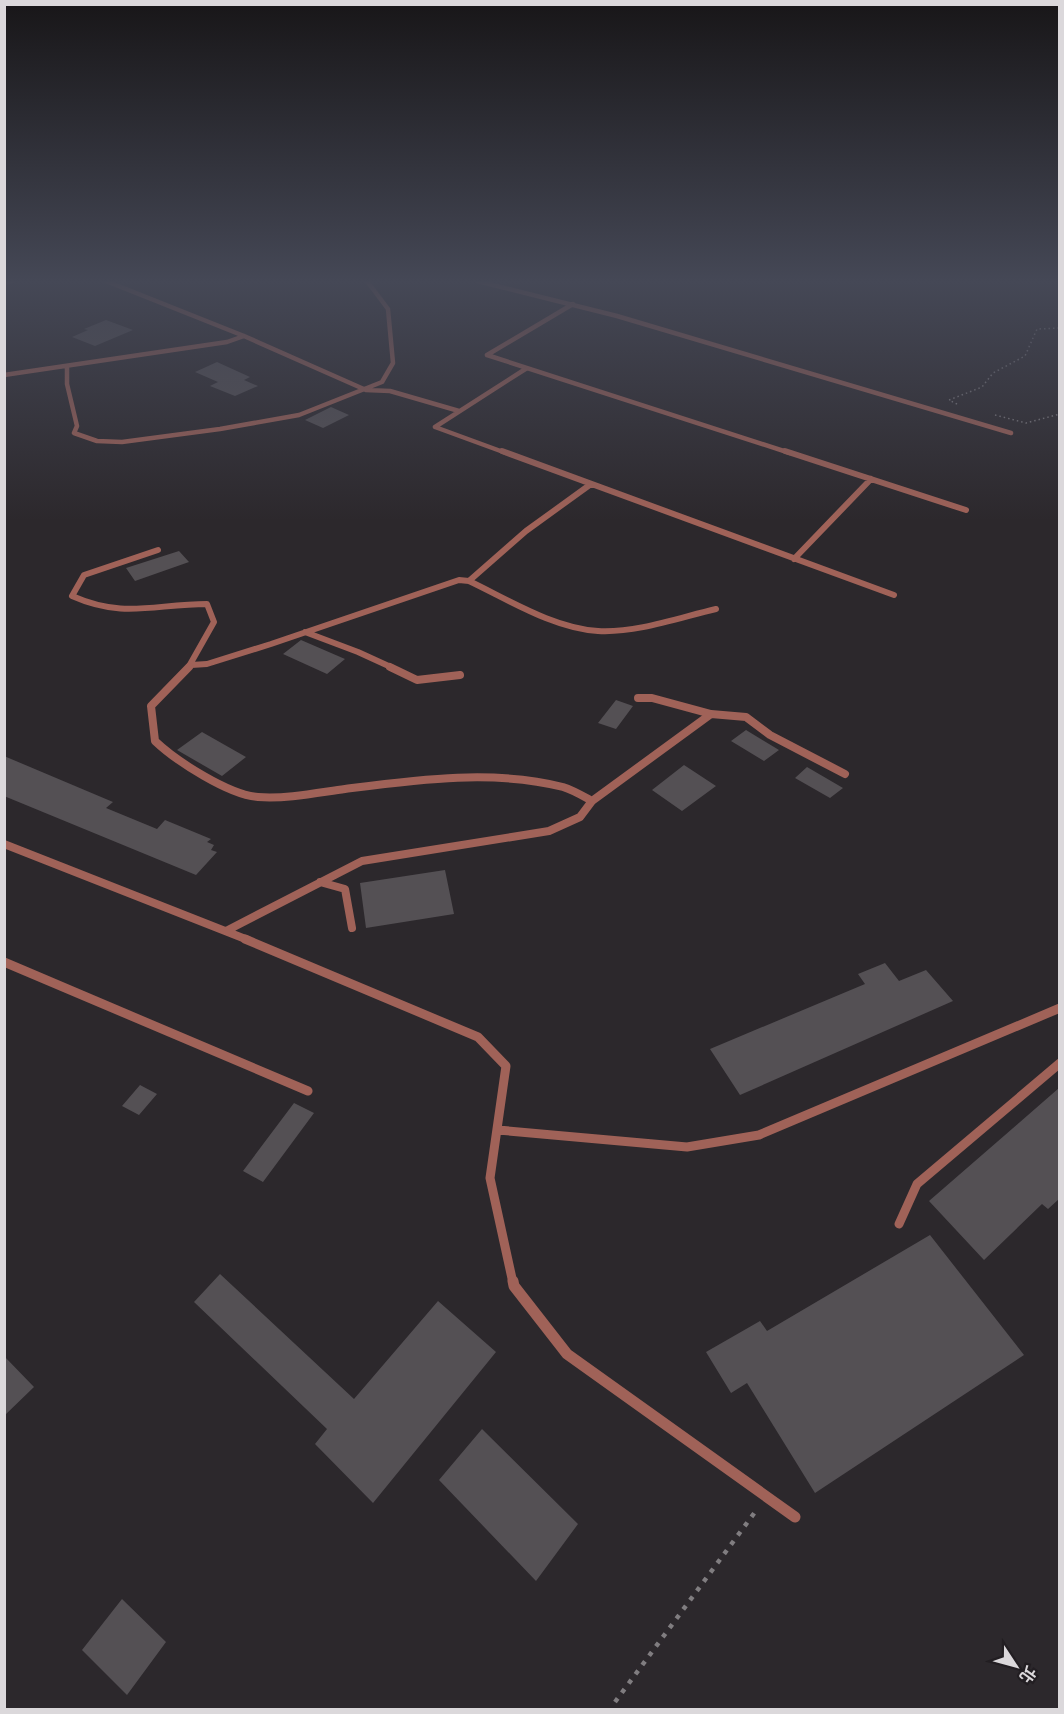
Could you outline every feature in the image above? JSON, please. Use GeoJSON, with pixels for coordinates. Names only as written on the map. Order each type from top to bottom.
{"type":"FeatureCollection","features":[{"type":"Feature","properties":{"kind":"lane"},"geometry":{"type":"LineString","coordinates":[[4,375],[100,361]]}},
{"type":"Feature","properties":{"kind":"lane"},"geometry":{"type":"LineString","coordinates":[[300,361],[366,390],[408,395],[459,411]]}},
{"type":"Feature","properties":{"kind":"lane"},"geometry":{"type":"LineString","coordinates":[[67,366],[67,384],[77,426],[74,433],[97,441],[122,442],[298,415],[382,382],[393,361]]}},
{"type":"Feature","properties":{"kind":"lane"},"geometry":{"type":"LineString","coordinates":[[505,361],[966,510]]}},
{"type":"Feature","properties":{"kind":"lane"},"geometry":{"type":"LineString","coordinates":[[766,361],[1011,433]]}},
{"type":"Feature","properties":{"kind":"lane"},"geometry":{"type":"LineString","coordinates":[[527,368],[435,427],[894,595]]}},
{"type":"Feature","properties":{"kind":"lane"},"geometry":{"type":"LineString","coordinates":[[794,559],[871,479]]}},
{"type":"Feature","properties":{"kind":"lane"},"geometry":{"type":"LineString","coordinates":[[469,581],[526,531],[591,484]]}},
{"type":"Feature","properties":{"kind":"lane"},"geometry":{"type":"LineString","coordinates":[[158,550],[84,575],[72,596],[92,607],[128,611],[207,604],[214,622],[191,665],[151,706],[155,741],[169,754],[235,792],[257,797],[471,777],[518,779],[561,787],[583,794],[592,801]]}},
{"type":"Feature","properties":{"kind":"lane"},"geometry":{"type":"LineString","coordinates":[[191,665],[207,664],[459,580],[469,581],[573,627],[597,631],[621,629],[716,609]]}},
{"type":"Feature","properties":{"kind":"lane"},"geometry":{"type":"LineString","coordinates":[[305,632],[358,652],[417,680],[460,675]]}},
{"type":"Feature","properties":{"kind":"lane"},"geometry":{"type":"LineString","coordinates":[[638,698],[652,698],[711,714],[746,717],[770,735],[845,774]]}},
{"type":"Feature","properties":{"kind":"lane"},"geometry":{"type":"LineString","coordinates":[[226,932],[362,861],[549,831],[569,824],[587,811],[592,801],[711,714]]}},
{"type":"Feature","properties":{"kind":"lane"},"geometry":{"type":"LineString","coordinates":[[4,843],[478,1037],[506,1066],[490,1178],[514,1286],[567,1354],[795,1517]]}},
{"type":"Feature","properties":{"kind":"lane"},"geometry":{"type":"LineString","coordinates":[[320,882],[345,889],[352,928]]}},
{"type":"Feature","properties":{"kind":"lane"},"geometry":{"type":"LineString","coordinates":[[4,962],[308,1091]]}},
{"type":"Feature","properties":{"kind":"lane"},"geometry":{"type":"LineString","coordinates":[[498,1130],[687,1147],[759,1136],[1059,1008]]}},
{"type":"Feature","properties":{"kind":"lane"},"geometry":{"type":"LineString","coordinates":[[900,1224],[917,1184],[1059,1063]]}},
{"type":"Feature","properties":{"kind":"path"},"geometry":{"type":"LineString","coordinates":[[959,406],[949,400],[982,387],[993,373],[1015,361]]}},
{"type":"Feature","properties":{"kind":"path"},"geometry":{"type":"LineString","coordinates":[[993,414],[1026,423],[1059,414]]}},
{"type":"Feature","properties":{"kind":"path"},"geometry":{"type":"LineString","coordinates":[[615,1702],[767,1497]]}},
{"type":"Feature","properties":{"kind":"building"},"geometry":{"type":"Polygon","coordinates":[[[217,362],[250,377],[244,380],[258,386],[235,396],[210,386],[218,382],[195,372],[217,362]]]}},
{"type":"Feature","properties":{"kind":"building"},"geometry":{"type":"Polygon","coordinates":[[[331,407],[349,415],[323,428],[305,420],[331,407]]]}},
{"type":"Feature","properties":{"kind":"building"},"geometry":{"type":"Polygon","coordinates":[[[179,551],[189,562],[135,581],[126,568],[179,551]]]}},
{"type":"Feature","properties":{"kind":"building"},"geometry":{"type":"Polygon","coordinates":[[[301,640],[345,659],[327,674],[283,654],[301,640]]]}},
{"type":"Feature","properties":{"kind":"building"},"geometry":{"type":"Polygon","coordinates":[[[616,700],[633,706],[616,729],[598,723],[616,700]]]}},
{"type":"Feature","properties":{"kind":"building"},"geometry":{"type":"Polygon","coordinates":[[[746,730],[779,750],[764,761],[731,741],[746,730]]]}},
{"type":"Feature","properties":{"kind":"building"},"geometry":{"type":"Polygon","coordinates":[[[202,732],[246,757],[222,776],[177,750],[202,732]]]}},
{"type":"Feature","properties":{"kind":"building"},"geometry":{"type":"Polygon","coordinates":[[[4,756],[113,802],[106,808],[157,829],[165,820],[211,839],[207,842],[214,845],[211,850],[217,852],[196,875],[4,796],[4,756]]]}},
{"type":"Feature","properties":{"kind":"building"},"geometry":{"type":"Polygon","coordinates":[[[684,765],[716,786],[682,811],[652,790],[684,765]]]}},
{"type":"Feature","properties":{"kind":"building"},"geometry":{"type":"Polygon","coordinates":[[[807,767],[843,788],[830,798],[795,778],[807,767]]]}},
{"type":"Feature","properties":{"kind":"building"},"geometry":{"type":"Polygon","coordinates":[[[445,870],[454,914],[366,928],[360,883],[445,870]]]}},
{"type":"Feature","properties":{"kind":"building"},"geometry":{"type":"Polygon","coordinates":[[[885,963],[899,981],[926,970],[953,1001],[740,1095],[710,1049],[865,984],[858,974],[885,963]]]}},
{"type":"Feature","properties":{"kind":"building"},"geometry":{"type":"Polygon","coordinates":[[[140,1085],[157,1094],[139,1115],[122,1106],[140,1085]]]}},
{"type":"Feature","properties":{"kind":"building"},"geometry":{"type":"Polygon","coordinates":[[[1059,1088],[1059,1199],[1048,1209],[1042,1204],[984,1260],[929,1201],[1059,1088]]]}},
{"type":"Feature","properties":{"kind":"building"},"geometry":{"type":"Polygon","coordinates":[[[294,1103],[314,1113],[263,1182],[243,1171],[294,1103]]]}},
{"type":"Feature","properties":{"kind":"building"},"geometry":{"type":"Polygon","coordinates":[[[930,1235],[1024,1355],[815,1493],[747,1383],[731,1393],[706,1352],[760,1321],[767,1331],[930,1235]]]}},
{"type":"Feature","properties":{"kind":"building"},"geometry":{"type":"Polygon","coordinates":[[[220,1274],[354,1399],[438,1301],[496,1352],[373,1503],[315,1444],[327,1429],[194,1302],[220,1274]]]}},
{"type":"Feature","properties":{"kind":"building"},"geometry":{"type":"Polygon","coordinates":[[[4,1356],[34,1387],[4,1416],[4,1356]]]}},
{"type":"Feature","properties":{"kind":"building"},"geometry":{"type":"Polygon","coordinates":[[[482,1429],[578,1524],[536,1581],[439,1480],[482,1429]]]}},
{"type":"Feature","properties":{"kind":"building"},"geometry":{"type":"Polygon","coordinates":[[[122,1599],[166,1642],[127,1695],[82,1650],[122,1599]]]}}]}
